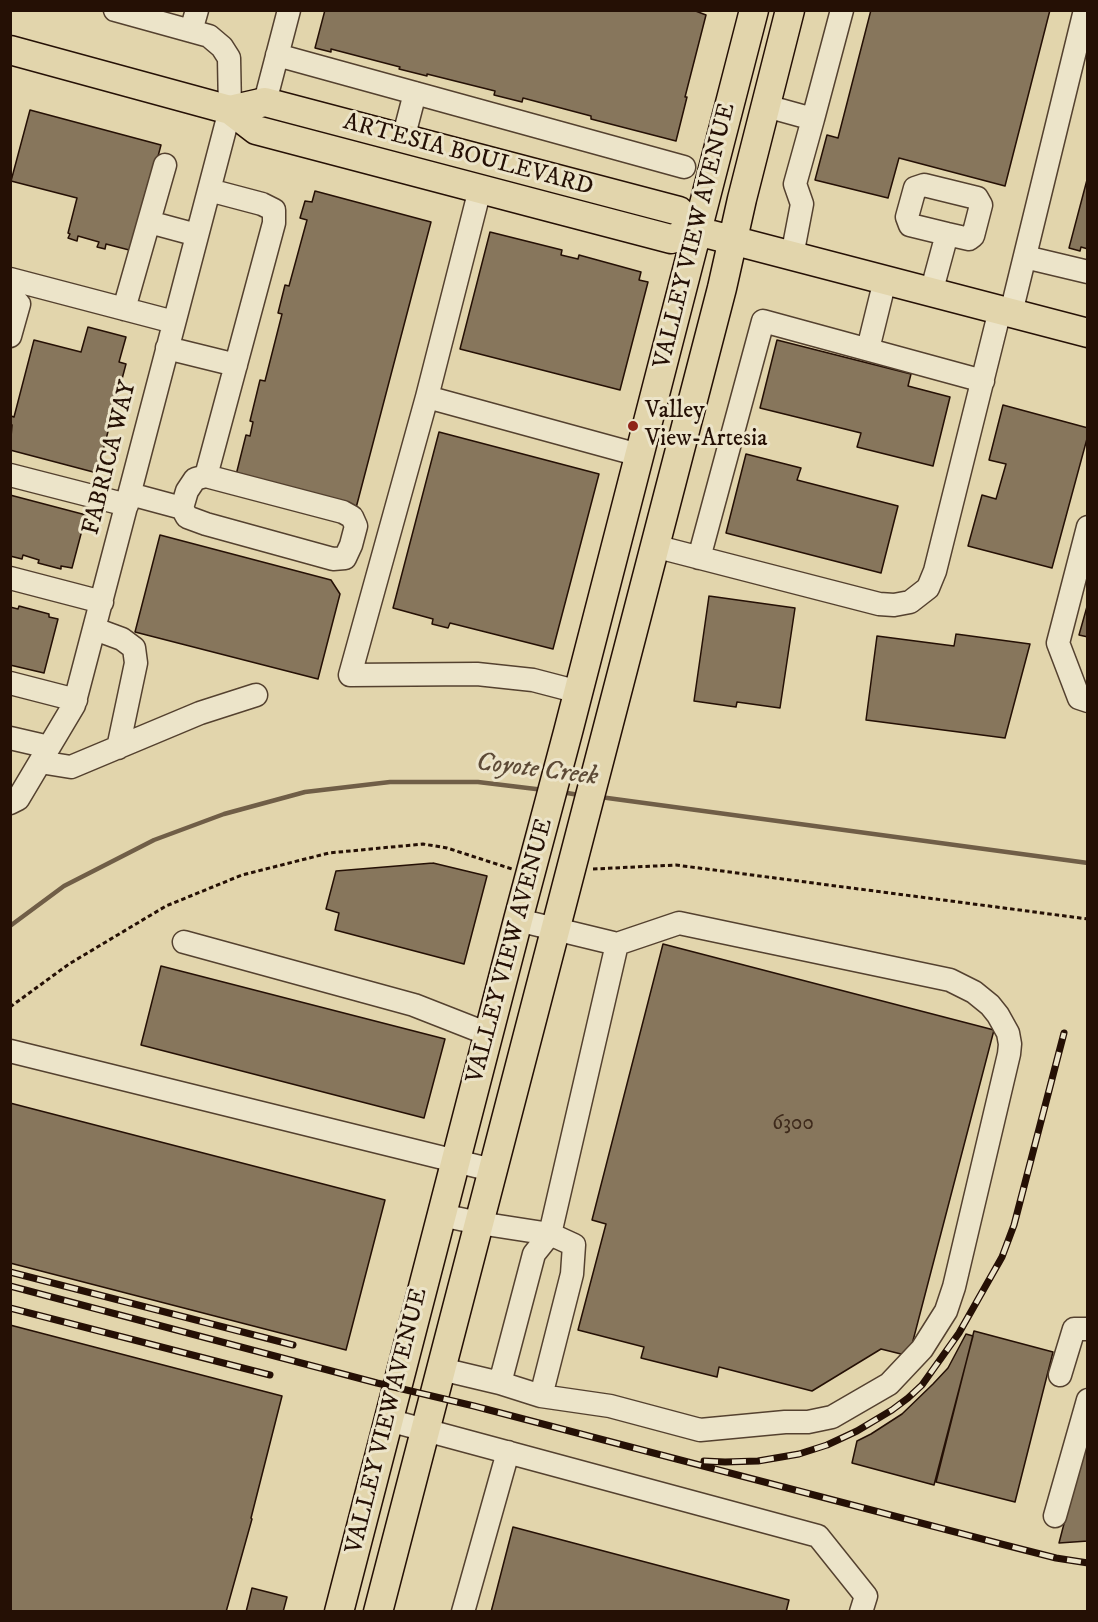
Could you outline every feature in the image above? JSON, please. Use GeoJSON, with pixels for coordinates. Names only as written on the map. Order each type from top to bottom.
{"type":"FeatureCollection","features":[{"type":"Feature","properties":{"kind":"main road","name":"VALLEY VIEW AVENUE"},"geometry":{"type":"LineString","coordinates":[[339,1611],[754,10]]}},
{"type":"Feature","properties":{"kind":"main road","name":"VALLEY VIEW AVENUE"},"geometry":{"type":"LineString","coordinates":[[378,1611],[722,288],[790,10]]}},
{"type":"Feature","properties":{"kind":"main road","name":"ARTESIA BOULEVARD"},"geometry":{"type":"LineString","coordinates":[[10,50],[230,110],[256,130],[670,239],[697,231]]}},
{"type":"Feature","properties":{"kind":"main road","name":"ARTESIA BOULEVARD"},"geometry":{"type":"LineString","coordinates":[[230,110],[265,102],[679,211],[697,231],[732,241],[1088,333]]}},
{"type":"Feature","properties":{"kind":"street","name":"FABRICA WAY"},"geometry":{"type":"LineString","coordinates":[[10,802],[18,799],[75,705],[230,110],[229,58],[222,47],[194,21],[115,10]]}},
{"type":"Feature","properties":{"kind":"street"},"geometry":{"type":"LineString","coordinates":[[265,102],[289,10]]}},
{"type":"Feature","properties":{"kind":"street"},"geometry":{"type":"LineString","coordinates":[[792,256],[802,204],[795,183],[842,10]]}},
{"type":"Feature","properties":{"kind":"street"},"geometry":{"type":"LineString","coordinates":[[654,546],[879,604],[894,605],[910,602],[928,588],[983,381],[1025,257],[1085,10]]}},
{"type":"Feature","properties":{"kind":"street"},"geometry":{"type":"LineString","coordinates":[[278,55],[684,167]]}},
{"type":"Feature","properties":{"kind":"street"},"geometry":{"type":"LineString","coordinates":[[403,139],[415,93]]}},
{"type":"Feature","properties":{"kind":"street"},"geometry":{"type":"LineString","coordinates":[[766,106],[813,119]]}},
{"type":"Feature","properties":{"kind":"street"},"geometry":{"type":"LineString","coordinates":[[124,309],[165,165]]}},
{"type":"Feature","properties":{"kind":"street"},"geometry":{"type":"LineString","coordinates":[[480,189],[427,397],[350,675],[477,674],[533,680],[579,692]]}},
{"type":"Feature","properties":{"kind":"street"},"geometry":{"type":"LineString","coordinates":[[206,476],[274,223],[274,210],[262,204],[209,190]]}},
{"type":"Feature","properties":{"kind":"street"},"geometry":{"type":"LineString","coordinates":[[149,222],[197,235]]}},
{"type":"Feature","properties":{"kind":"street"},"geometry":{"type":"LineString","coordinates":[[931,292],[947,234]]}},
{"type":"Feature","properties":{"kind":"street"},"geometry":{"type":"LineString","coordinates":[[1025,257],[1088,272]]}},
{"type":"Feature","properties":{"kind":"street"},"geometry":{"type":"LineString","coordinates":[[10,279],[174,322]]}},
{"type":"Feature","properties":{"kind":"street"},"geometry":{"type":"LineString","coordinates":[[868,349],[885,280]]}},
{"type":"Feature","properties":{"kind":"street"},"geometry":{"type":"LineString","coordinates":[[10,295],[19,303],[10,336]]}},
{"type":"Feature","properties":{"kind":"street"},"geometry":{"type":"LineString","coordinates":[[699,558],[763,321],[983,381]]}},
{"type":"Feature","properties":{"kind":"street"},"geometry":{"type":"LineString","coordinates":[[168,348],[236,365]]}},
{"type":"Feature","properties":{"kind":"street"},"geometry":{"type":"LineString","coordinates":[[427,397],[639,455]]}},
{"type":"Feature","properties":{"kind":"street"},"geometry":{"type":"LineString","coordinates":[[10,475],[129,500],[182,508]]}},
{"type":"Feature","properties":{"kind":"street"},"geometry":{"type":"LineString","coordinates":[[206,476],[342,512],[352,517],[356,526],[345,558],[333,559],[187,517],[182,508],[187,491],[195,479],[206,476]]}},
{"type":"Feature","properties":{"kind":"street"},"geometry":{"type":"LineString","coordinates":[[1088,527],[1058,643],[1079,698],[1088,701]]}},
{"type":"Feature","properties":{"kind":"street"},"geometry":{"type":"LineString","coordinates":[[10,578],[102,602]]}},
{"type":"Feature","properties":{"kind":"street"},"geometry":{"type":"LineString","coordinates":[[94,629],[122,639],[134,648],[136,663],[118,748]]}},
{"type":"Feature","properties":{"kind":"street"},"geometry":{"type":"LineString","coordinates":[[10,683],[76,700]]}},
{"type":"Feature","properties":{"kind":"street"},"geometry":{"type":"LineString","coordinates":[[10,738],[71,767],[200,713],[256,695]]}},
{"type":"Feature","properties":{"kind":"street"},"geometry":{"type":"LineString","coordinates":[[441,1369],[500,1383],[541,1396],[610,1406],[700,1430],[808,1422],[832,1417],[889,1384],[922,1349],[946,1311],[954,1287],[1009,1054],[1008,1033],[998,1015],[974,992],[950,980],[679,923],[618,944],[518,920]]}},
{"type":"Feature","properties":{"kind":"street"},"geometry":{"type":"LineString","coordinates":[[184,942],[414,1005],[488,1034]]}},
{"type":"Feature","properties":{"kind":"street"},"geometry":{"type":"LineString","coordinates":[[500,1383],[534,1254],[550,1234],[618,944]]}},
{"type":"Feature","properties":{"kind":"street"},"geometry":{"type":"LineString","coordinates":[[10,1051],[492,1170]]}},
{"type":"Feature","properties":{"kind":"street"},"geometry":{"type":"LineString","coordinates":[[441,1215],[550,1234],[574,1245],[572,1274],[541,1396]]}},
{"type":"Feature","properties":{"kind":"street"},"geometry":{"type":"LineString","coordinates":[[1060,1375],[1074,1329],[1088,1329]]}},
{"type":"Feature","properties":{"kind":"street"},"geometry":{"type":"LineString","coordinates":[[1055,1516],[1088,1400]]}},
{"type":"Feature","properties":{"kind":"street"},"geometry":{"type":"LineString","coordinates":[[388,1420],[818,1536],[866,1596],[861,1611]]}},
{"type":"Feature","properties":{"kind":"street"},"geometry":{"type":"LineString","coordinates":[[463,1611],[508,1452]]}},
{"type":"Feature","properties":{"kind":"path"},"geometry":{"type":"LineString","coordinates":[[10,1007],[69,964],[166,906],[242,875],[329,853],[423,844],[534,861]]}},
{"type":"Feature","properties":{"kind":"path"},"geometry":{"type":"LineString","coordinates":[[573,859],[589,870],[676,865],[1088,919]]}},
{"type":"Feature","properties":{"kind":"building"},"geometry":{"type":"Polygon","coordinates":[[[325,10],[693,10],[706,15],[676,141],[591,119],[591,116],[523,98],[522,102],[494,95],[495,91],[399,69],[400,67],[331,49],[331,52],[315,48],[325,10]]]}},
{"type":"Feature","properties":{"kind":"building"},"geometry":{"type":"Polygon","coordinates":[[[871,10],[1050,10],[1005,186],[899,158],[888,198],[815,180],[827,135],[838,138],[871,10]]]}},
{"type":"Feature","properties":{"kind":"building"},"geometry":{"type":"Polygon","coordinates":[[[30,110],[161,145],[133,251],[106,244],[105,249],[97,247],[99,242],[78,236],[77,241],[68,238],[77,198],[11,181],[30,110]]]}},
{"type":"Feature","properties":{"kind":"building"},"geometry":{"type":"Polygon","coordinates":[[[1088,176],[1088,249],[1081,247],[1080,251],[1069,248],[1088,176]]]}},
{"type":"Feature","properties":{"kind":"building"},"geometry":{"type":"Polygon","coordinates":[[[315,191],[431,222],[356,508],[236,475],[246,435],[250,436],[253,422],[250,421],[260,380],[265,381],[282,314],[278,313],[285,285],[289,286],[307,220],[300,218],[305,201],[312,202],[315,191]]]}},
{"type":"Feature","properties":{"kind":"building"},"geometry":{"type":"Polygon","coordinates":[[[490,232],[562,250],[561,255],[578,259],[579,255],[641,272],[639,280],[648,282],[620,390],[460,349],[490,232]]]}},
{"type":"Feature","properties":{"kind":"building"},"geometry":{"type":"Polygon","coordinates":[[[88,327],[126,337],[119,362],[126,364],[97,473],[10,450],[12,425],[10,418],[14,417],[34,340],[81,352],[88,327]]]}},
{"type":"Feature","properties":{"kind":"building"},"geometry":{"type":"Polygon","coordinates":[[[777,340],[911,374],[908,386],[950,397],[933,466],[857,447],[861,433],[760,408],[777,340]]]}},
{"type":"Feature","properties":{"kind":"building"},"geometry":{"type":"Polygon","coordinates":[[[1003,405],[1088,428],[1052,568],[968,546],[982,495],[996,499],[1006,464],[989,460],[1003,405]]]}},
{"type":"Feature","properties":{"kind":"building"},"geometry":{"type":"Polygon","coordinates":[[[439,432],[599,474],[553,649],[450,623],[448,628],[432,624],[433,619],[393,608],[439,432]]]}},
{"type":"Feature","properties":{"kind":"building"},"geometry":{"type":"Polygon","coordinates":[[[746,454],[801,468],[797,480],[898,506],[881,573],[726,533],[746,454]]]}},
{"type":"Feature","properties":{"kind":"building"},"geometry":{"type":"Polygon","coordinates":[[[10,495],[86,515],[72,568],[61,566],[61,569],[38,563],[39,560],[23,555],[22,559],[10,556],[10,495]]]}},
{"type":"Feature","properties":{"kind":"building"},"geometry":{"type":"Polygon","coordinates":[[[160,535],[331,580],[340,594],[318,679],[135,632],[160,535]]]}},
{"type":"Feature","properties":{"kind":"building"},"geometry":{"type":"Polygon","coordinates":[[[709,596],[795,608],[780,708],[737,702],[736,707],[694,701],[709,596]]]}},
{"type":"Feature","properties":{"kind":"building"},"geometry":{"type":"Polygon","coordinates":[[[1088,603],[1088,637],[1079,635],[1088,603]]]}},
{"type":"Feature","properties":{"kind":"building"},"geometry":{"type":"Polygon","coordinates":[[[19,606],[49,614],[49,617],[58,619],[44,673],[10,665],[10,607],[18,609],[19,606]]]}},
{"type":"Feature","properties":{"kind":"building"},"geometry":{"type":"Polygon","coordinates":[[[956,634],[1030,644],[1005,738],[866,720],[877,636],[954,646],[956,634]]]}},
{"type":"Feature","properties":{"kind":"building"},"geometry":{"type":"Polygon","coordinates":[[[433,863],[487,876],[464,964],[335,930],[339,913],[326,909],[336,871],[433,863]]]}},
{"type":"Feature","properties":{"kind":"building"},"geometry":{"type":"Polygon","coordinates":[[[663,944],[994,1030],[909,1356],[881,1349],[812,1391],[719,1367],[717,1377],[641,1358],[644,1347],[578,1330],[606,1224],[592,1220],[663,944]]]}},
{"type":"Feature","properties":{"kind":"building"},"geometry":{"type":"Polygon","coordinates":[[[161,966],[445,1039],[424,1118],[141,1045],[161,966]]]}},
{"type":"Feature","properties":{"kind":"building"},"geometry":{"type":"Polygon","coordinates":[[[10,1103],[385,1200],[346,1350],[10,1263],[10,1103]]]}},
{"type":"Feature","properties":{"kind":"building"},"geometry":{"type":"Polygon","coordinates":[[[10,1325],[282,1396],[252,1519],[226,1612],[10,1612],[10,1325]]]}},
{"type":"Feature","properties":{"kind":"building"},"geometry":{"type":"Polygon","coordinates":[[[974,1331],[1053,1352],[1015,1502],[936,1482],[974,1331]]]}},
{"type":"Feature","properties":{"kind":"building"},"geometry":{"type":"Polygon","coordinates":[[[966,1334],[973,1336],[934,1485],[852,1463],[857,1441],[902,1414],[933,1384],[948,1368],[966,1334]]]}},
{"type":"Feature","properties":{"kind":"building"},"geometry":{"type":"Polygon","coordinates":[[[1088,1431],[1088,1541],[1059,1543],[1088,1431]]]}},
{"type":"Feature","properties":{"kind":"building"},"geometry":{"type":"Polygon","coordinates":[[[513,1527],[789,1600],[786,1612],[491,1612],[513,1527]]]}},
{"type":"Feature","properties":{"kind":"building"},"geometry":{"type":"Polygon","coordinates":[[[252,1588],[287,1597],[283,1612],[246,1612],[252,1588]]]}},
{"type":"Feature","properties":{"kind":"waterway","name":"Coyote Creek"},"geometry":{"type":"LineString","coordinates":[[10,926],[64,886],[154,840],[224,814],[305,792],[390,782],[478,782],[544,790]]}},
{"type":"Feature","properties":{"kind":"waterway","name":"Coyote Creek"},"geometry":{"type":"LineString","coordinates":[[561,792],[579,795]]}},
{"type":"Feature","properties":{"kind":"waterway","name":"Coyote Creek"},"geometry":{"type":"LineString","coordinates":[[600,797],[1088,863]]}},
{"type":"Feature","properties":{"kind":"railway"},"geometry":{"type":"LineString","coordinates":[[704,1461],[758,1461],[799,1454],[827,1445],[857,1431],[892,1410],[922,1385],[959,1333],[1002,1257],[1014,1225],[1064,1033]]}},
{"type":"Feature","properties":{"kind":"railway"},"geometry":{"type":"LineString","coordinates":[[10,1272],[293,1345]]}},
{"type":"Feature","properties":{"kind":"railway"},"geometry":{"type":"LineString","coordinates":[[10,1286],[1005,1545],[1056,1558],[1088,1563]]}},
{"type":"Feature","properties":{"kind":"railway"},"geometry":{"type":"LineString","coordinates":[[10,1308],[270,1375]]}},
{"type":"Feature","properties":{"kind":"place","name":"Valley View-Artesia"},"geometry":{"type":"Point","coordinates":[633,426]}}]}
